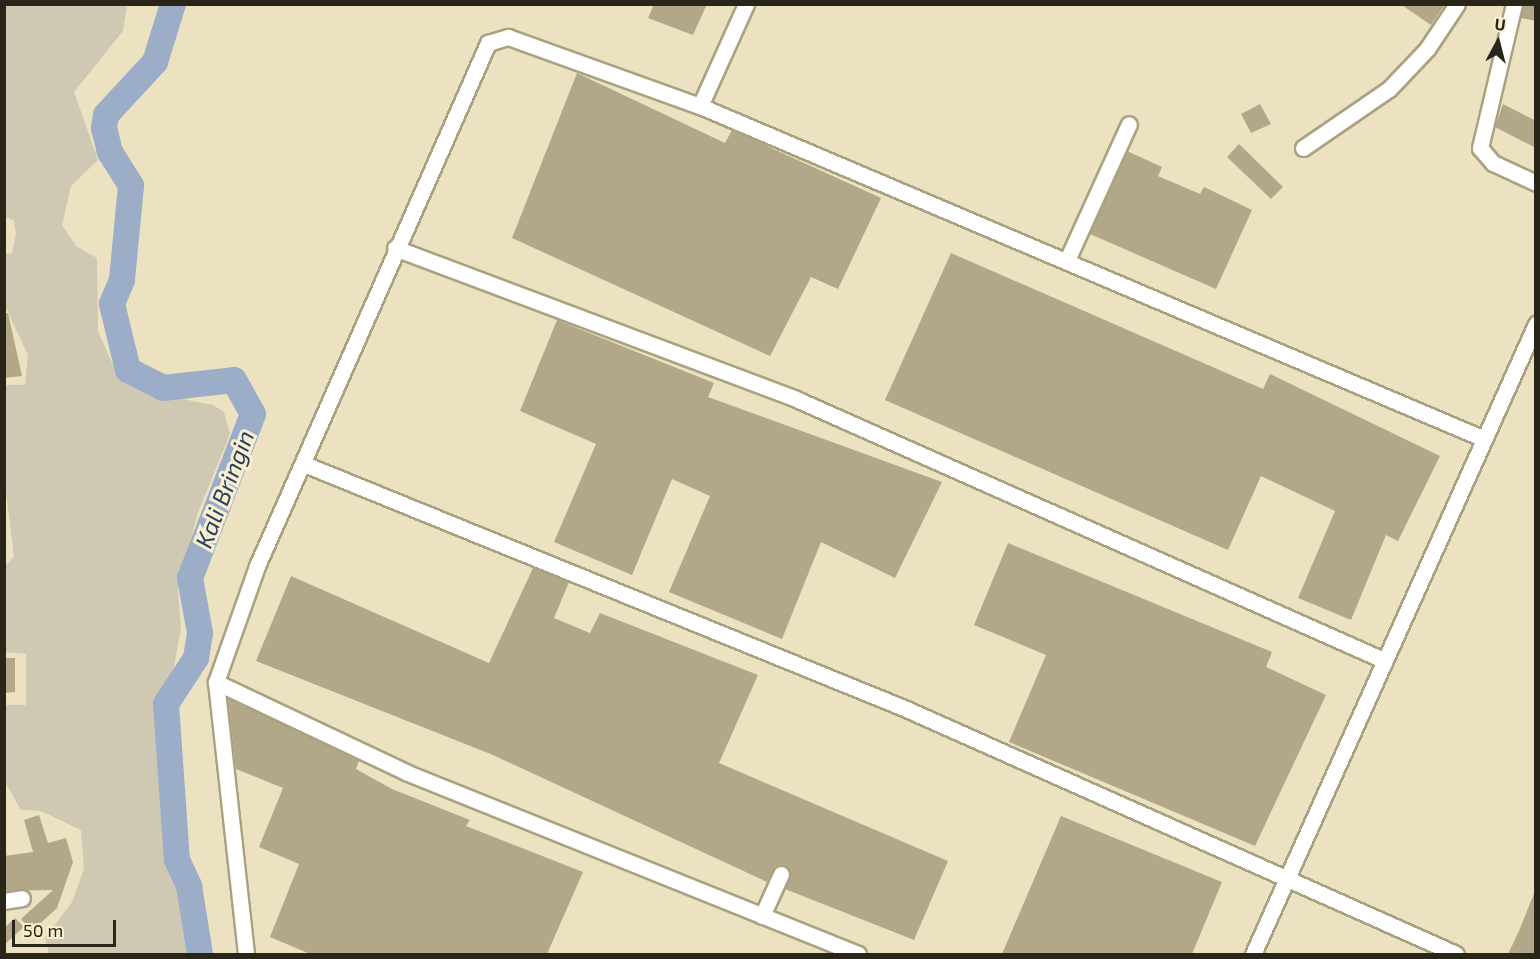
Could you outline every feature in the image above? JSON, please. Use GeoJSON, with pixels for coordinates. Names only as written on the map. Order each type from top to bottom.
{"type":"FeatureCollection","features":[{"type":"Feature","properties":{"kind":"street"},"geometry":{"type":"LineString","coordinates":[[700,106],[746,4]]}},
{"type":"Feature","properties":{"kind":"street"},"geometry":{"type":"LineString","coordinates":[[1303,148],[1389,89],[1427,49],[1457,4]]}},
{"type":"Feature","properties":{"kind":"street"},"geometry":{"type":"LineString","coordinates":[[1514,4],[1480,148],[1492,163],[1536,183]]}},
{"type":"Feature","properties":{"kind":"street"},"geometry":{"type":"LineString","coordinates":[[246,954],[216,682],[257,567],[304,464],[394,248],[488,43],[508,37],[700,106],[1482,438]]}},
{"type":"Feature","properties":{"kind":"street"},"geometry":{"type":"LineString","coordinates":[[1067,260],[1130,124]]}},
{"type":"Feature","properties":{"kind":"street"},"geometry":{"type":"LineString","coordinates":[[394,248],[796,399],[1381,659]]}},
{"type":"Feature","properties":{"kind":"street"},"geometry":{"type":"LineString","coordinates":[[1253,954],[1381,659],[1482,438],[1532,343],[1536,324]]}},
{"type":"Feature","properties":{"kind":"street"},"geometry":{"type":"LineString","coordinates":[[304,464],[904,708],[1284,880],[1456,954]]}},
{"type":"Feature","properties":{"kind":"street"},"geometry":{"type":"LineString","coordinates":[[216,682],[406,772],[858,954]]}},
{"type":"Feature","properties":{"kind":"street"},"geometry":{"type":"LineString","coordinates":[[762,916],[780,874]]}},
{"type":"Feature","properties":{"kind":"street"},"geometry":{"type":"LineString","coordinates":[[4,901],[21,898]]}},
{"type":"Feature","properties":{"kind":"shaded area"},"geometry":{"type":"Polygon","coordinates":[[[5,5],[127,5],[123,31],[74,92],[98,160],[71,186],[62,225],[76,246],[97,258],[98,332],[119,378],[141,391],[213,405],[224,412],[230,434],[197,515],[178,591],[181,628],[173,672],[154,711],[173,872],[190,954],[49,954],[45,938],[72,902],[84,869],[81,830],[41,811],[21,810],[5,782],[5,705],[26,705],[26,654],[5,652],[5,566],[14,557],[4,475],[5,385],[25,385],[28,355],[5,306],[5,254],[12,253],[16,234],[14,221],[5,216],[5,5]]]}},
{"type":"Feature","properties":{"kind":"building"},"geometry":{"type":"Polygon","coordinates":[[[654,4],[707,4],[693,35],[648,18],[654,4]]]}},
{"type":"Feature","properties":{"kind":"building"},"geometry":{"type":"Polygon","coordinates":[[[1400,4],[1445,4],[1431,25],[1400,4]]]}},
{"type":"Feature","properties":{"kind":"building"},"geometry":{"type":"Polygon","coordinates":[[[1524,4],[1536,4],[1536,21],[1521,18],[1524,4]]]}},
{"type":"Feature","properties":{"kind":"building"},"geometry":{"type":"Polygon","coordinates":[[[577,73],[725,143],[732,130],[881,198],[838,289],[811,277],[770,356],[512,238],[577,73]]]}},
{"type":"Feature","properties":{"kind":"building"},"geometry":{"type":"Polygon","coordinates":[[[1260,104],[1271,124],[1251,133],[1241,114],[1260,104]]]}},
{"type":"Feature","properties":{"kind":"building"},"geometry":{"type":"Polygon","coordinates":[[[1503,104],[1536,121],[1536,148],[1495,127],[1503,104]]]}},
{"type":"Feature","properties":{"kind":"building"},"geometry":{"type":"Polygon","coordinates":[[[1239,144],[1283,187],[1271,199],[1227,157],[1239,144]]]}},
{"type":"Feature","properties":{"kind":"building"},"geometry":{"type":"Polygon","coordinates":[[[1127,151],[1162,167],[1158,176],[1200,194],[1204,187],[1252,210],[1216,289],[1090,234],[1127,151]]]}},
{"type":"Feature","properties":{"kind":"building"},"geometry":{"type":"Polygon","coordinates":[[[951,253],[1263,389],[1270,374],[1440,456],[1398,541],[1386,535],[1351,620],[1298,598],[1335,511],[1261,476],[1228,550],[885,400],[951,253]]]}},
{"type":"Feature","properties":{"kind":"building"},"geometry":{"type":"Polygon","coordinates":[[[8,313],[22,376],[4,378],[4,314],[8,313]]]}},
{"type":"Feature","properties":{"kind":"building"},"geometry":{"type":"Polygon","coordinates":[[[557,320],[714,383],[708,397],[942,482],[895,578],[821,542],[782,639],[669,592],[710,496],[672,479],[632,575],[554,542],[596,444],[520,411],[557,320]]]}},
{"type":"Feature","properties":{"kind":"building"},"geometry":{"type":"Polygon","coordinates":[[[1008,543],[1272,652],[1266,667],[1326,695],[1255,846],[1009,742],[1046,655],[974,625],[1008,543]]]}},
{"type":"Feature","properties":{"kind":"building"},"geometry":{"type":"Polygon","coordinates":[[[533,568],[569,582],[554,618],[590,633],[600,613],[758,675],[719,763],[948,861],[914,940],[785,889],[791,874],[784,865],[775,866],[767,882],[493,755],[256,661],[291,576],[489,663],[533,568]]]}},
{"type":"Feature","properties":{"kind":"building"},"geometry":{"type":"Polygon","coordinates":[[[4,658],[15,658],[15,692],[4,693],[4,658]]]}},
{"type":"Feature","properties":{"kind":"building"},"geometry":{"type":"Polygon","coordinates":[[[228,698],[359,761],[356,769],[392,789],[470,820],[466,826],[583,872],[547,954],[310,954],[270,937],[299,864],[259,847],[283,788],[236,769],[228,698]]]}},
{"type":"Feature","properties":{"kind":"building"},"geometry":{"type":"Polygon","coordinates":[[[39,815],[48,843],[66,838],[73,862],[57,908],[32,931],[21,919],[53,890],[4,891],[4,856],[33,852],[24,820],[39,815]]]}},
{"type":"Feature","properties":{"kind":"building"},"geometry":{"type":"Polygon","coordinates":[[[1061,816],[1222,882],[1192,954],[1002,954],[1061,816]]]}},
{"type":"Feature","properties":{"kind":"building"},"geometry":{"type":"Polygon","coordinates":[[[1535,891],[1536,954],[1508,954],[1519,931],[1535,891]]]}},
{"type":"Feature","properties":{"kind":"building"},"geometry":{"type":"Polygon","coordinates":[[[15,918],[24,927],[4,945],[4,928],[15,918]]]}},
{"type":"Feature","properties":{"kind":"waterway","name":"Kali Bringin"},"geometry":{"type":"LineString","coordinates":[[173,4],[155,62],[106,115],[104,128],[110,152],[131,186],[122,280],[112,304],[128,370],[163,388],[234,380],[253,414],[190,578],[200,633],[196,658],[166,704],[177,860],[189,886],[200,954]]}}]}
